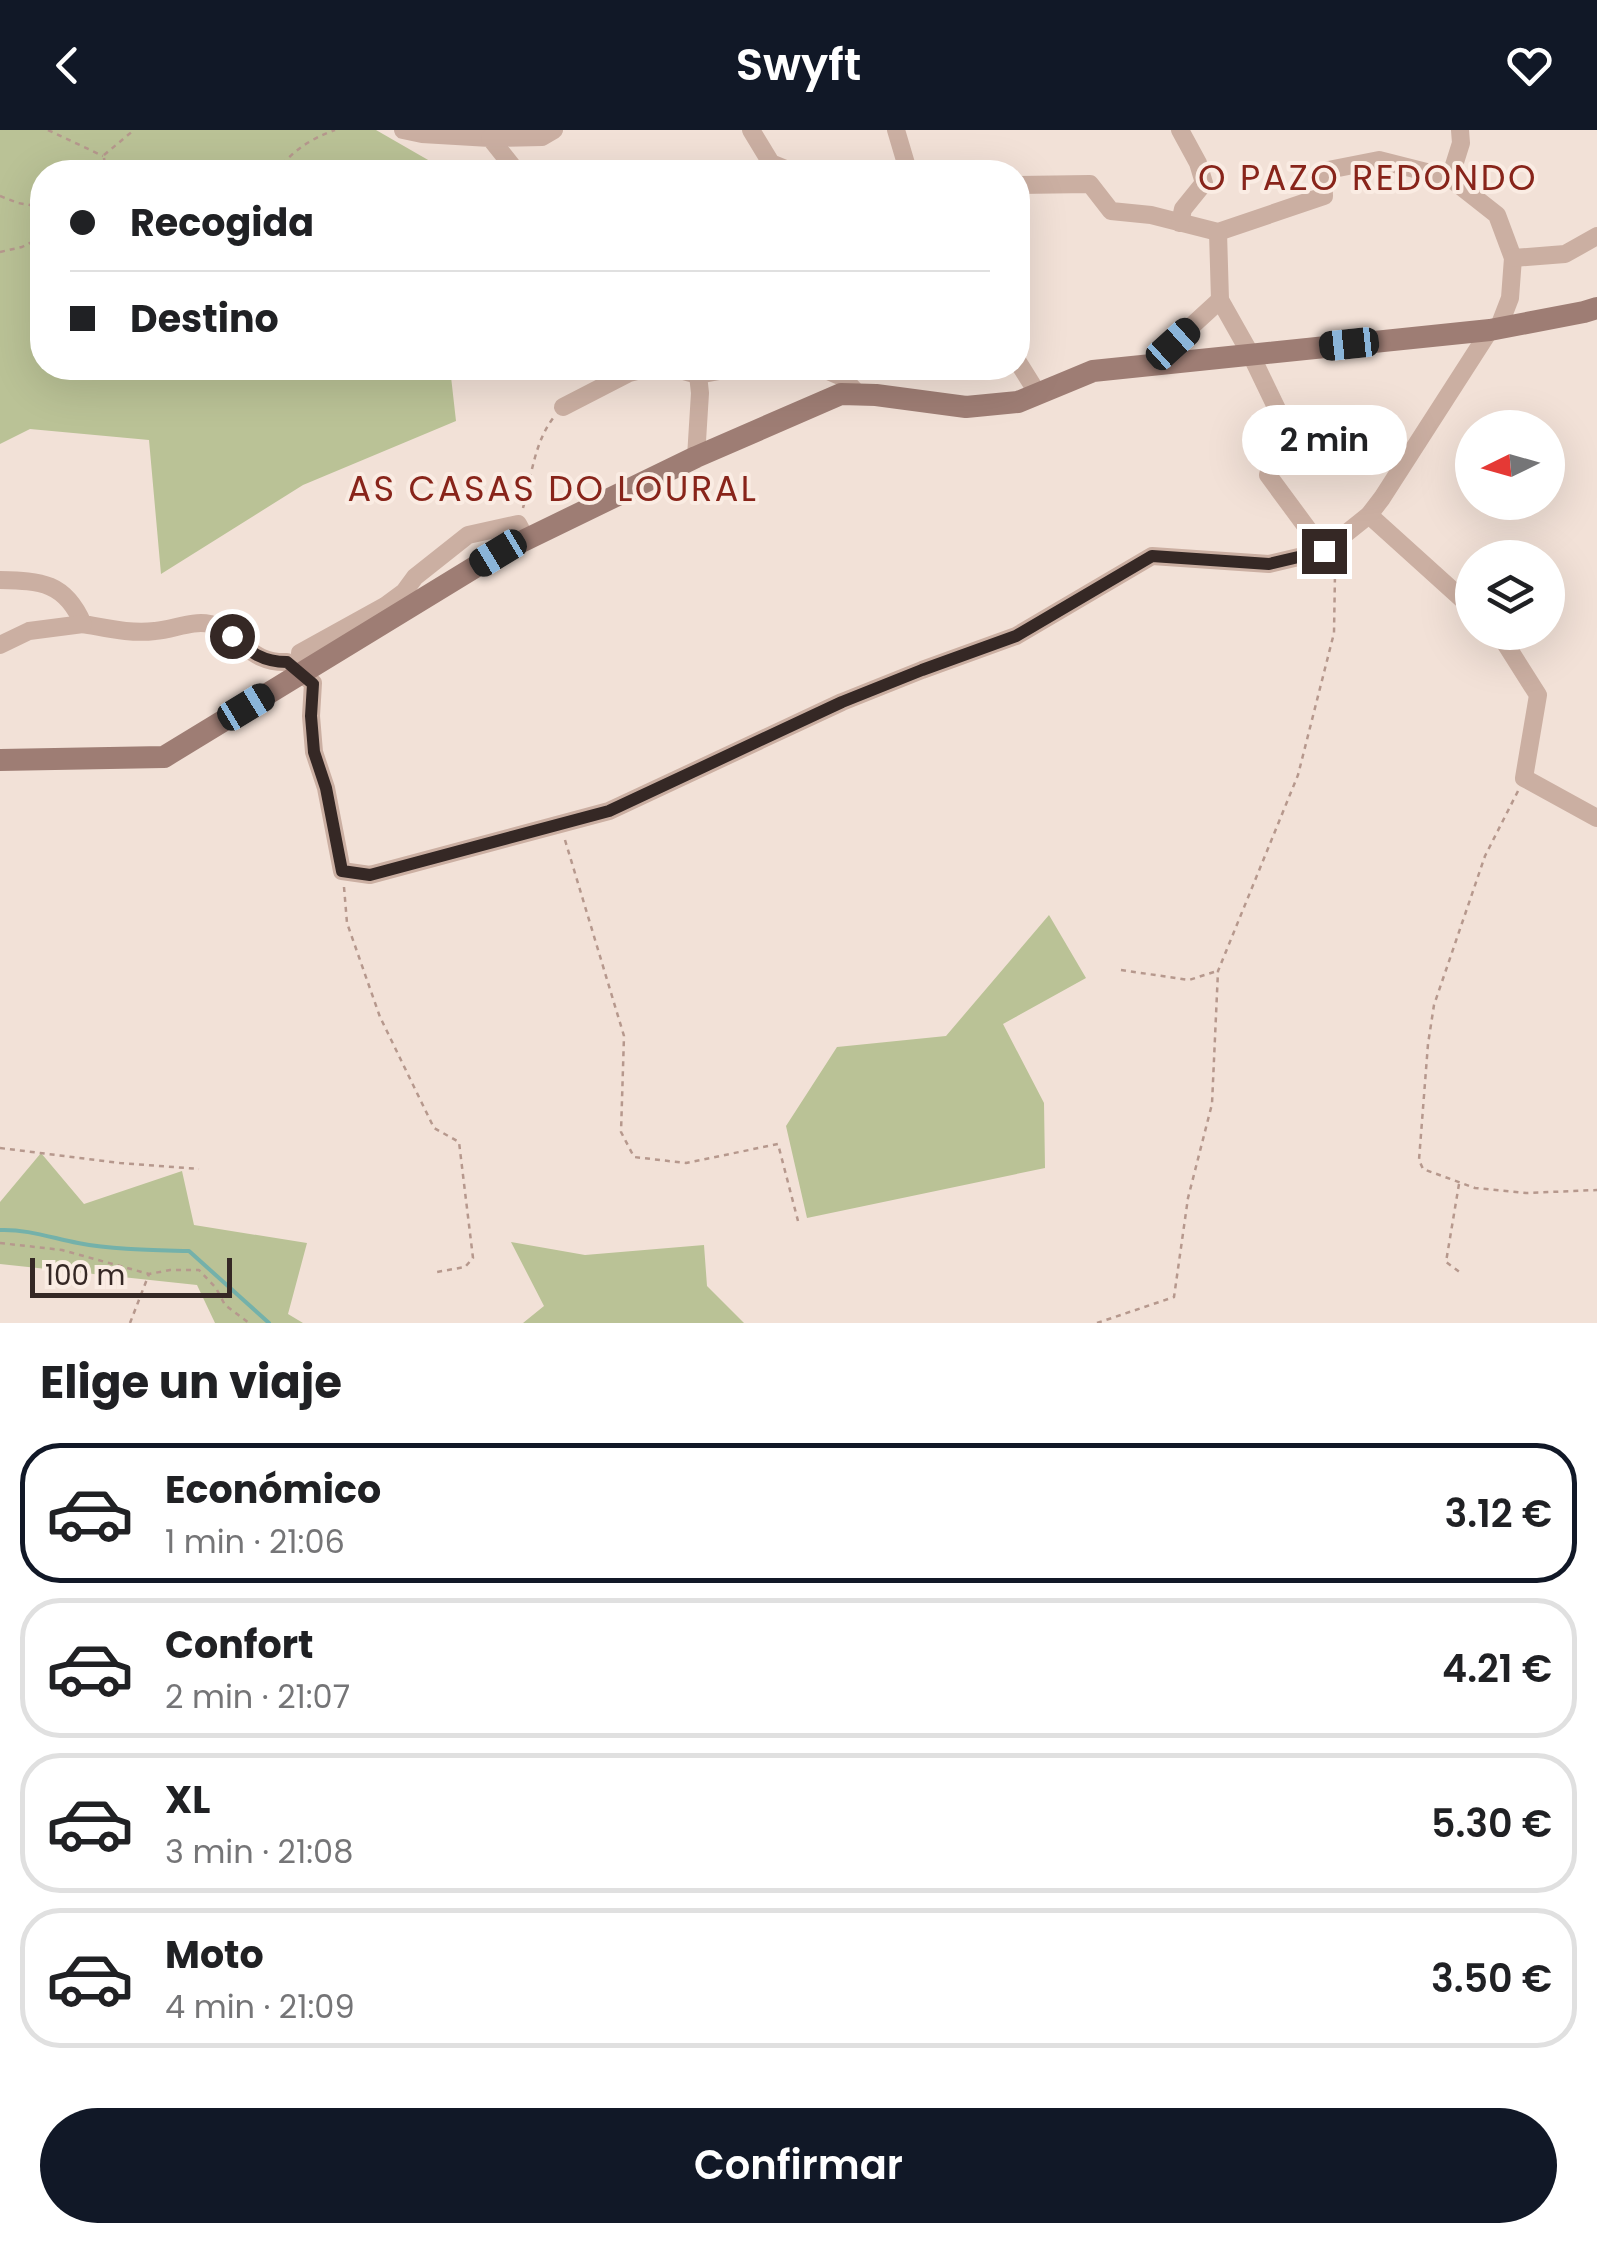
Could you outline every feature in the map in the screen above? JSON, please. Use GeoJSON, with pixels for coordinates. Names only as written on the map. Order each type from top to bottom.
{"type":"FeatureCollection","features":[{"type":"Feature","properties":{"kind":"street"},"geometry":{"type":"LineString","coordinates":[[403,130],[490,138],[542,137],[554,130]]}},
{"type":"Feature","properties":{"kind":"street"},"geometry":{"type":"LineString","coordinates":[[751,130],[769,160]]}},
{"type":"Feature","properties":{"kind":"street"},"geometry":{"type":"LineString","coordinates":[[896,130],[904,160]]}},
{"type":"Feature","properties":{"kind":"street"},"geometry":{"type":"LineString","coordinates":[[1180,130],[1204,183],[1184,209],[1180,223]]}},
{"type":"Feature","properties":{"kind":"street"},"geometry":{"type":"LineString","coordinates":[[1450,178],[1461,143],[1460,130]]}},
{"type":"Feature","properties":{"kind":"street"},"geometry":{"type":"LineString","coordinates":[[490,138],[507,160]]}},
{"type":"Feature","properties":{"kind":"street"},"geometry":{"type":"LineString","coordinates":[[0,645],[29,631],[83,624],[140,632],[211,624],[252,654],[272,662],[287,662],[313,684],[314,752],[326,788],[342,871],[370,875],[609,811],[842,702],[1016,636],[1152,556],[1269,564],[1324,551],[1369,515],[1494,330],[1510,298],[1513,258],[1497,214],[1450,178],[1379,160],[1323,171],[1324,196],[1218,232],[1150,214],[1111,211],[1090,184],[1030,185]]}},
{"type":"Feature","properties":{"kind":"street"},"geometry":{"type":"LineString","coordinates":[[1218,232],[1220,300],[1252,354],[1287,430],[1274,450],[1268,475],[1324,551]]}},
{"type":"Feature","properties":{"kind":"street"},"geometry":{"type":"LineString","coordinates":[[1513,258],[1564,254],[1597,236]]}},
{"type":"Feature","properties":{"kind":"street"},"geometry":{"type":"LineString","coordinates":[[1149,365],[1220,300]]}},
{"type":"Feature","properties":{"kind":"street"},"geometry":{"type":"LineString","coordinates":[[0,760],[164,757],[498,553],[522,532],[842,394],[966,407],[1018,402],[1093,371],[1494,330],[1597,308]]}},
{"type":"Feature","properties":{"kind":"street"},"geometry":{"type":"LineString","coordinates":[[563,408],[614,380]]}},
{"type":"Feature","properties":{"kind":"street"},"geometry":{"type":"LineString","coordinates":[[696,457],[699,380]]}},
{"type":"Feature","properties":{"kind":"street"},"geometry":{"type":"LineString","coordinates":[[844,380],[858,395]]}},
{"type":"Feature","properties":{"kind":"street"},"geometry":{"type":"LineString","coordinates":[[1029,380],[1038,394]]}},
{"type":"Feature","properties":{"kind":"street"},"geometry":{"type":"LineString","coordinates":[[1369,515],[1455,593]]}},
{"type":"Feature","properties":{"kind":"street"},"geometry":{"type":"LineString","coordinates":[[0,580],[35,580],[62,591],[83,624]]}},
{"type":"Feature","properties":{"kind":"street"},"geometry":{"type":"LineString","coordinates":[[1510,650],[1538,694],[1524,778],[1597,818]]}},
{"type":"Feature","properties":{"kind":"path"},"geometry":{"type":"LineString","coordinates":[[48,130],[103,156]]}},
{"type":"Feature","properties":{"kind":"path"},"geometry":{"type":"LineString","coordinates":[[103,156],[134,130]]}},
{"type":"Feature","properties":{"kind":"path"},"geometry":{"type":"LineString","coordinates":[[285,160],[316,137],[336,130]]}},
{"type":"Feature","properties":{"kind":"path"},"geometry":{"type":"LineString","coordinates":[[103,156],[104,160]]}},
{"type":"Feature","properties":{"kind":"path"},"geometry":{"type":"LineString","coordinates":[[0,196],[30,204]]}},
{"type":"Feature","properties":{"kind":"path"},"geometry":{"type":"LineString","coordinates":[[0,252],[30,243]]}},
{"type":"Feature","properties":{"kind":"path"},"geometry":{"type":"LineString","coordinates":[[522,532],[536,455],[548,425],[563,408]]}},
{"type":"Feature","properties":{"kind":"path"},"geometry":{"type":"LineString","coordinates":[[1097,1323],[1174,1297],[1188,1198],[1212,1104],[1218,970],[1298,775],[1334,633],[1335,573],[1324,551]]}},
{"type":"Feature","properties":{"kind":"path"},"geometry":{"type":"LineString","coordinates":[[1524,778],[1485,856],[1434,1005],[1419,1160],[1423,1169],[1476,1188],[1526,1193],[1597,1190]]}},
{"type":"Feature","properties":{"kind":"path"},"geometry":{"type":"LineString","coordinates":[[560,824],[624,1036],[622,1132],[634,1157],[686,1164],[778,1144],[798,1221]]}},
{"type":"Feature","properties":{"kind":"path"},"geometry":{"type":"LineString","coordinates":[[342,871],[347,924],[380,1017],[434,1128],[460,1142],[473,1258],[465,1267],[438,1272]]}},
{"type":"Feature","properties":{"kind":"path"},"geometry":{"type":"LineString","coordinates":[[1121,970],[1189,980],[1218,970]]}},
{"type":"Feature","properties":{"kind":"path"},"geometry":{"type":"LineString","coordinates":[[0,1148],[199,1169]]}},
{"type":"Feature","properties":{"kind":"path"},"geometry":{"type":"LineString","coordinates":[[1459,1182],[1446,1262],[1461,1273]]}},
{"type":"Feature","properties":{"kind":"path"},"geometry":{"type":"LineString","coordinates":[[0,1243],[62,1250],[149,1274],[199,1270],[216,1288],[224,1305],[249,1323]]}},
{"type":"Feature","properties":{"kind":"path"},"geometry":{"type":"LineString","coordinates":[[130,1323],[149,1274]]}},
{"type":"Feature","properties":{"kind":"green space"},"geometry":{"type":"Polygon","coordinates":[[[0,130],[376,130],[428,160],[30,160],[30,380],[451,380],[456,421],[303,485],[161,574],[149,440],[30,429],[0,444],[0,130]]]}},
{"type":"Feature","properties":{"kind":"green space"},"geometry":{"type":"Polygon","coordinates":[[[1049,915],[1086,978],[1003,1024],[1044,1103],[1045,1168],[807,1218],[786,1126],[837,1047],[946,1036],[1049,915]]]}},
{"type":"Feature","properties":{"kind":"green space"},"geometry":{"type":"Polygon","coordinates":[[[41,1153],[84,1204],[182,1171],[194,1225],[307,1243],[288,1314],[303,1323],[215,1323],[197,1285],[0,1264],[0,1202],[41,1153]]]}},
{"type":"Feature","properties":{"kind":"green space"},"geometry":{"type":"Polygon","coordinates":[[[511,1242],[585,1255],[704,1245],[707,1286],[744,1323],[523,1323],[544,1306],[511,1242]]]}},
{"type":"Feature","properties":{"kind":"waterway"},"geometry":{"type":"LineString","coordinates":[[0,1230],[106,1247],[189,1251],[269,1323]]}},
{"type":"Feature","properties":{"kind":"district","name":"O PAZO REDONDO"},"geometry":{"type":"Point","coordinates":[1368,178]}},
{"type":"Feature","properties":{"kind":"district","name":"AS CASAS DO LOURAL"},"geometry":{"type":"Point","coordinates":[553,489]}},
{"type":"Feature","properties":{"kind":"route"},"geometry":{"type":"LineString","coordinates":[[232,636],[252,654],[272,662],[287,662],[313,684],[314,752],[326,788],[342,871],[370,875],[609,811],[842,702],[1016,636],[1152,556],[1269,564],[1324,551]]}}]}
